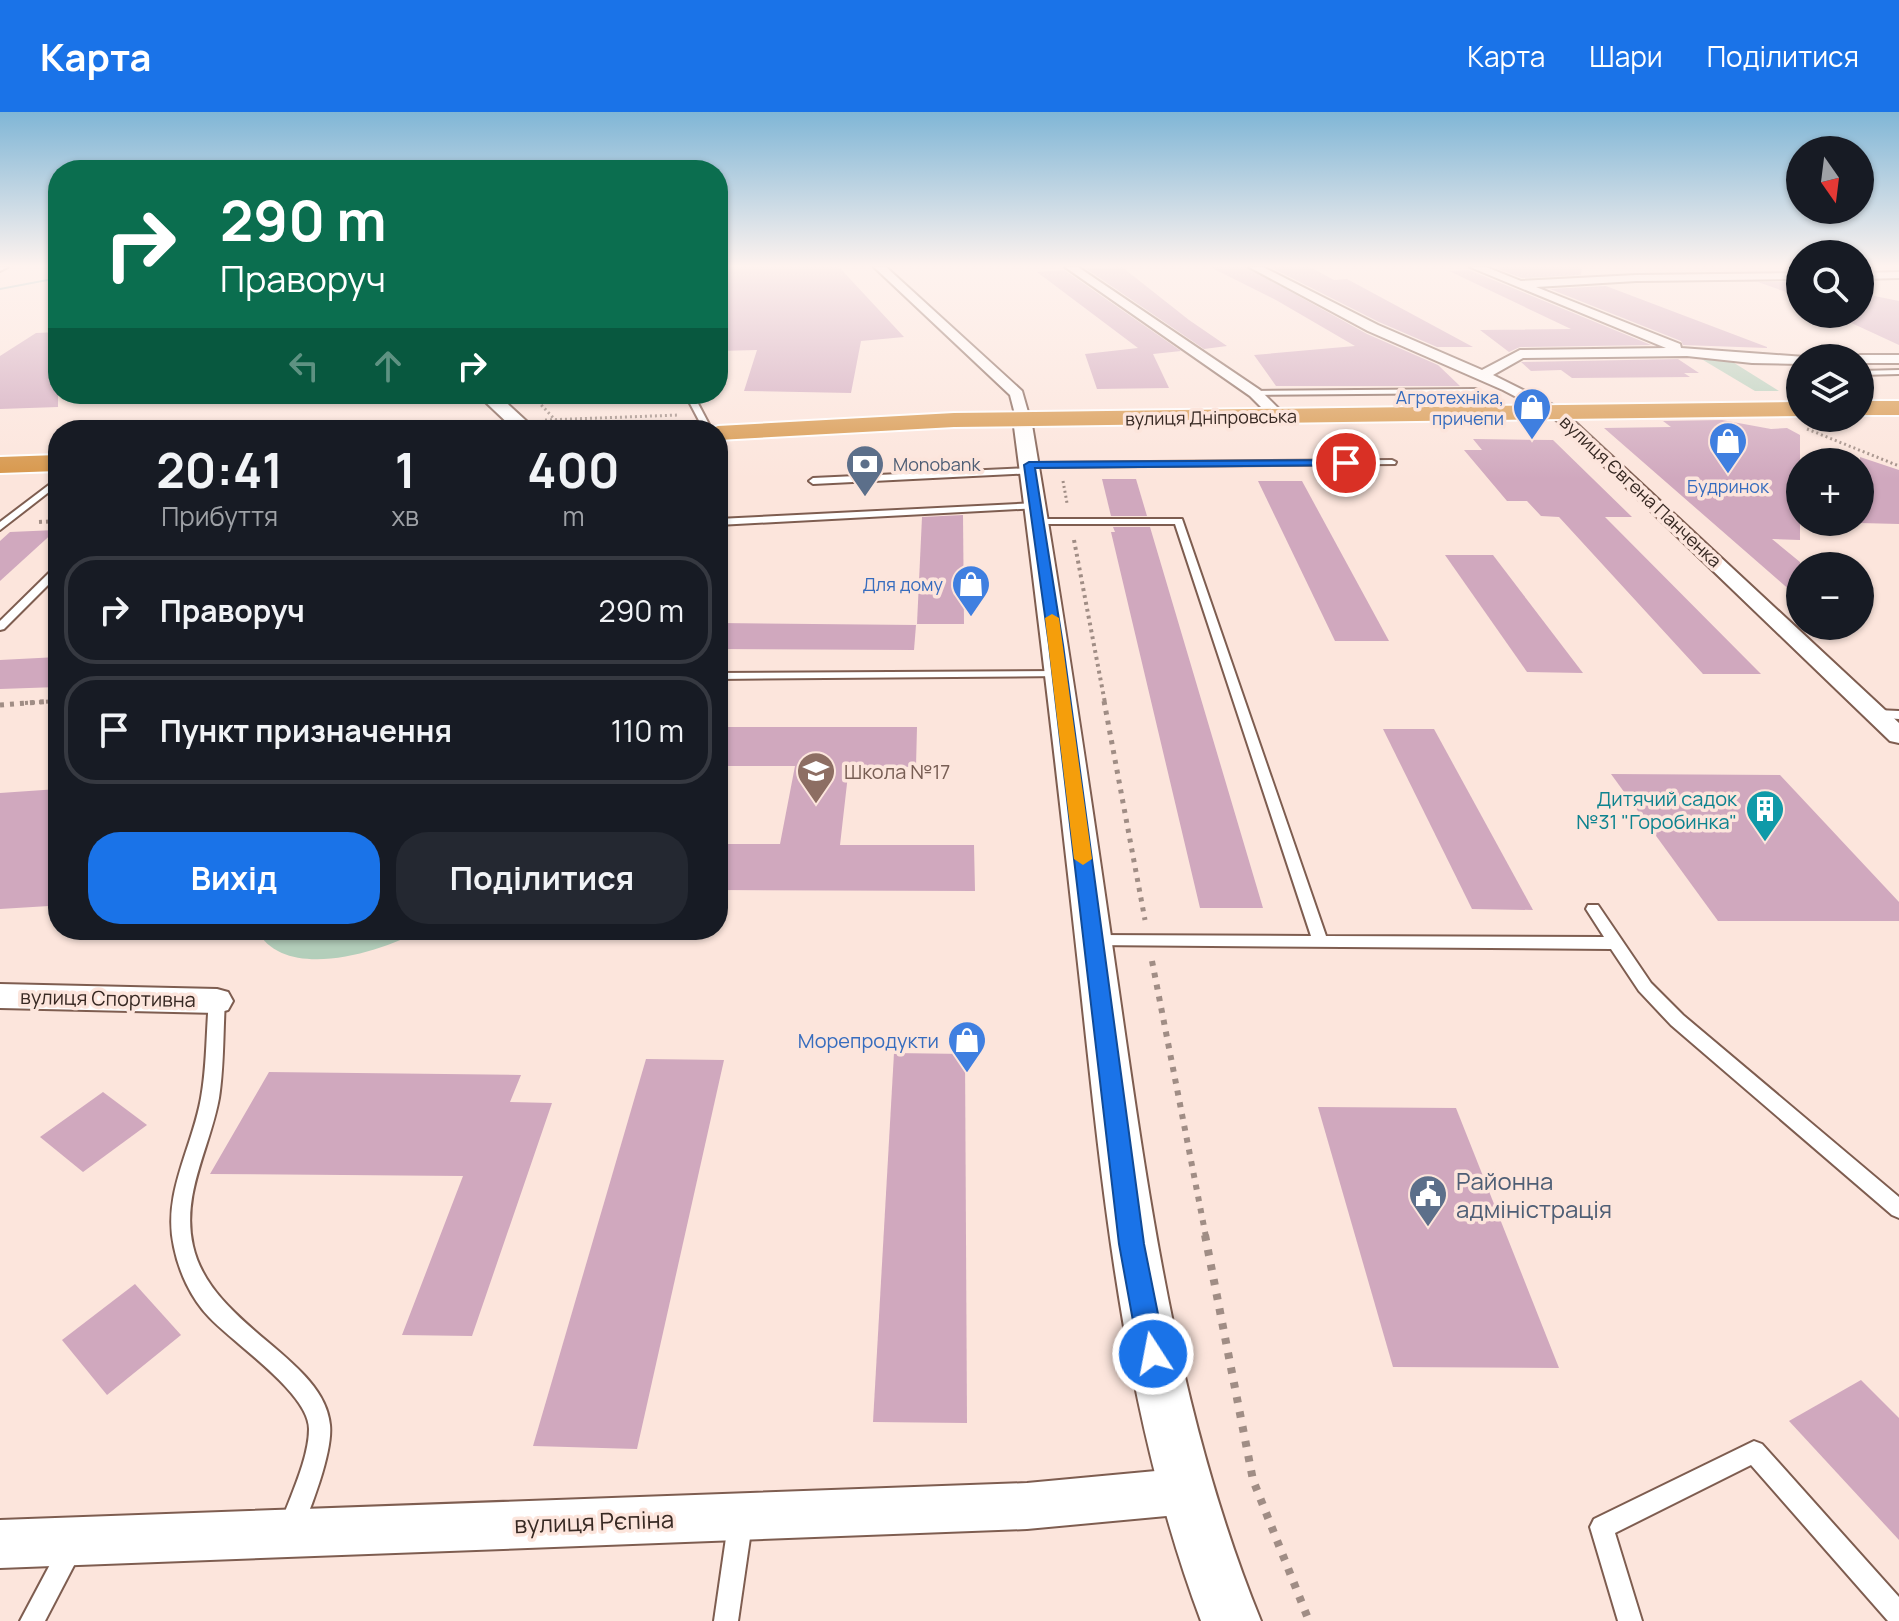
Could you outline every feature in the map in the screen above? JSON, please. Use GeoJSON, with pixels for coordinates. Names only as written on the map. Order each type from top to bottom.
{"type":"FeatureCollection","features":[{"type":"Feature","properties":{"kind":"highway"},"geometry":{"type":"LineString","coordinates":[[1874,408],[1899,408]]}},
{"type":"Feature","properties":{"kind":"highway","name":"вулиця Дніпровська"},"geometry":{"type":"LineString","coordinates":[[728,433],[1022,419],[1556,412],[1786,418]]}},
{"type":"Feature","properties":{"kind":"highway"},"geometry":{"type":"LineString","coordinates":[[0,465],[48,463]]}},
{"type":"Feature","properties":{"kind":"street"},"geometry":{"type":"LineString","coordinates":[[956,337],[1017,394],[1044,491],[1059,674],[1132,1244],[1153,1354],[1188,1491],[1211,1570],[1231,1621]]}},
{"type":"Feature","properties":{"kind":"street"},"geometry":{"type":"LineString","coordinates":[[1173,337],[1255,393],[1278,416]]}},
{"type":"Feature","properties":{"kind":"street","name":"вулиця Євгена Панченка"},"geometry":{"type":"LineString","coordinates":[[1395,337],[1484,375],[1556,412],[1899,736]]}},
{"type":"Feature","properties":{"kind":"street"},"geometry":{"type":"LineString","coordinates":[[1650,337],[1687,352]]}},
{"type":"Feature","properties":{"kind":"street"},"geometry":{"type":"LineString","coordinates":[[1484,375],[1520,354],[1687,352],[1786,360]]}},
{"type":"Feature","properties":{"kind":"street"},"geometry":{"type":"LineString","coordinates":[[1874,359],[1899,359]]}},
{"type":"Feature","properties":{"kind":"street"},"geometry":{"type":"LineString","coordinates":[[497,404],[515,420]]}},
{"type":"Feature","properties":{"kind":"street","name":"вулиця Спортивна"},"geometry":{"type":"LineString","coordinates":[[0,996],[217,1001]]}},
{"type":"Feature","properties":{"kind":"street","name":"вулиця Рєпіна"},"geometry":{"type":"LineString","coordinates":[[0,1544],[1027,1506],[1188,1491]]}},
{"type":"Feature","properties":{"kind":"lane"},"geometry":{"type":"LineString","coordinates":[[1874,373],[1899,372]]}},
{"type":"Feature","properties":{"kind":"lane"},"geometry":{"type":"LineString","coordinates":[[1255,393],[1473,391]]}},
{"type":"Feature","properties":{"kind":"lane"},"geometry":{"type":"LineString","coordinates":[[728,521],[1392,462]]}},
{"type":"Feature","properties":{"kind":"lane"},"geometry":{"type":"LineString","coordinates":[[813,481],[1044,491],[1179,521],[1320,942]]}},
{"type":"Feature","properties":{"kind":"lane"},"geometry":{"type":"LineString","coordinates":[[0,527],[48,489]]}},
{"type":"Feature","properties":{"kind":"lane"},"geometry":{"type":"LineString","coordinates":[[0,627],[48,579]]}},
{"type":"Feature","properties":{"kind":"lane"},"geometry":{"type":"LineString","coordinates":[[728,676],[1059,674]]}},
{"type":"Feature","properties":{"kind":"lane"},"geometry":{"type":"LineString","coordinates":[[1877,714],[1899,715]]}},
{"type":"Feature","properties":{"kind":"lane"},"geometry":{"type":"LineString","coordinates":[[1593,909],[1645,987],[1677,1020],[1899,1209]]}},
{"type":"Feature","properties":{"kind":"lane"},"geometry":{"type":"LineString","coordinates":[[1094,941],[1616,943]]}},
{"type":"Feature","properties":{"kind":"lane"},"geometry":{"type":"LineString","coordinates":[[217,1001],[210,1099],[181,1197],[180,1233],[188,1265],[216,1310],[303,1391],[317,1409],[320,1426],[315,1452],[290,1532]]}},
{"type":"Feature","properties":{"kind":"lane"},"geometry":{"type":"LineString","coordinates":[[1630,1621],[1602,1527],[1754,1452],[1899,1615]]}},
{"type":"Feature","properties":{"kind":"lane"},"geometry":{"type":"LineString","coordinates":[[726,1621],[741,1516]]}},
{"type":"Feature","properties":{"kind":"lane"},"geometry":{"type":"LineString","coordinates":[[32,1621],[76,1539]]}},
{"type":"Feature","properties":{"kind":"path"},"geometry":{"type":"LineString","coordinates":[[540,404],[555,420]]}},
{"type":"Feature","properties":{"kind":"path"},"geometry":{"type":"LineString","coordinates":[[1830,432],[1899,466]]}},
{"type":"Feature","properties":{"kind":"path"},"geometry":{"type":"LineString","coordinates":[[1044,491],[1149,940],[1253,1480],[1309,1621]]}},
{"type":"Feature","properties":{"kind":"path"},"geometry":{"type":"LineString","coordinates":[[0,705],[48,702]]}},
{"type":"Feature","properties":{"kind":"green space"},"geometry":{"type":"Polygon","coordinates":[[[1693,354],[1731,361],[1779,391],[1755,391],[1693,354]]]}},
{"type":"Feature","properties":{"kind":"green space"},"geometry":{"type":"Polygon","coordinates":[[[265,940],[399,940],[359,954],[334,958],[310,959],[289,955],[270,946],[265,940]]]}},
{"type":"Feature","properties":{"kind":"building"},"geometry":{"type":"Polygon","coordinates":[[[29,337],[48,337],[48,404],[58,404],[58,407],[0,409],[0,356],[29,337]]]}},
{"type":"Feature","properties":{"kind":"building"},"geometry":{"type":"Polygon","coordinates":[[[728,337],[899,337],[861,341],[851,393],[744,391],[757,350],[728,351],[728,337]]]}},
{"type":"Feature","properties":{"kind":"building"},"geometry":{"type":"Polygon","coordinates":[[[1124,337],[1161,337],[1181,351],[1153,354],[1169,388],[1097,389],[1085,354],[1138,348],[1124,337]]]}},
{"type":"Feature","properties":{"kind":"building"},"geometry":{"type":"Polygon","coordinates":[[[1187,337],[1214,337],[1227,346],[1204,349],[1187,337]]]}},
{"type":"Feature","properties":{"kind":"building"},"geometry":{"type":"Polygon","coordinates":[[[1340,337],[1375,337],[1438,365],[1460,386],[1276,386],[1254,355],[1355,346],[1340,337]]]}},
{"type":"Feature","properties":{"kind":"building"},"geometry":{"type":"Polygon","coordinates":[[[1415,337],[1455,337],[1473,347],[1437,347],[1415,337]]]}},
{"type":"Feature","properties":{"kind":"building"},"geometry":{"type":"Polygon","coordinates":[[[1490,337],[1633,337],[1651,345],[1520,347],[1509,352],[1490,337]]]}},
{"type":"Feature","properties":{"kind":"building"},"geometry":{"type":"Polygon","coordinates":[[[1672,337],[1742,337],[1767,348],[1683,345],[1672,337]]]}},
{"type":"Feature","properties":{"kind":"building"},"geometry":{"type":"Polygon","coordinates":[[[1883,337],[1899,337],[1899,345],[1883,337]]]}},
{"type":"Feature","properties":{"kind":"building"},"geometry":{"type":"Polygon","coordinates":[[[1678,359],[1699,373],[1684,373],[1690,377],[1572,378],[1561,370],[1531,371],[1521,362],[1678,359]]]}},
{"type":"Feature","properties":{"kind":"building","name":"Будринок"},"geometry":{"type":"Polygon","coordinates":[[[1722,420],[1771,429],[1786,428],[1786,432],[1800,435],[1800,448],[1786,448],[1786,536],[1800,536],[1800,540],[1772,539],[1788,552],[1786,587],[1604,428],[1671,427],[1663,421],[1722,420]]]}},
{"type":"Feature","properties":{"kind":"building"},"geometry":{"type":"Polygon","coordinates":[[[1473,439],[1553,440],[1632,517],[1605,517],[1761,674],[1703,674],[1559,517],[1541,516],[1527,501],[1507,501],[1464,450],[1482,450],[1473,439]]]}},
{"type":"Feature","properties":{"kind":"building"},"geometry":{"type":"Polygon","coordinates":[[[1874,462],[1899,470],[1899,524],[1874,523],[1874,462]]]}},
{"type":"Feature","properties":{"kind":"building"},"geometry":{"type":"Polygon","coordinates":[[[1102,479],[1136,479],[1147,516],[1111,516],[1102,479]]]}},
{"type":"Feature","properties":{"kind":"building"},"geometry":{"type":"Polygon","coordinates":[[[1258,481],[1302,481],[1389,641],[1335,641],[1258,481]]]}},
{"type":"Feature","properties":{"kind":"building"},"geometry":{"type":"Polygon","coordinates":[[[963,515],[964,624],[917,624],[922,517],[963,515]]]}},
{"type":"Feature","properties":{"kind":"building"},"geometry":{"type":"Polygon","coordinates":[[[1113,527],[1150,527],[1263,908],[1200,908],[1111,532],[1115,532],[1113,527]]]}},
{"type":"Feature","properties":{"kind":"building"},"geometry":{"type":"Polygon","coordinates":[[[48,530],[48,537],[0,581],[0,541],[10,532],[48,530]]]}},
{"type":"Feature","properties":{"kind":"building"},"geometry":{"type":"Polygon","coordinates":[[[1445,555],[1493,555],[1583,673],[1527,672],[1445,555]]]}},
{"type":"Feature","properties":{"kind":"building"},"geometry":{"type":"Polygon","coordinates":[[[728,623],[916,625],[914,650],[728,649],[728,623]]]}},
{"type":"Feature","properties":{"kind":"building"},"geometry":{"type":"Polygon","coordinates":[[[48,658],[48,687],[0,689],[0,660],[48,658]]]}},
{"type":"Feature","properties":{"kind":"building","name":"Школа №17"},"geometry":{"type":"Polygon","coordinates":[[[728,727],[917,727],[916,767],[849,766],[840,845],[974,845],[975,891],[728,890],[728,844],[780,844],[795,766],[728,766],[728,727]]]}},
{"type":"Feature","properties":{"kind":"building"},"geometry":{"type":"Polygon","coordinates":[[[1383,729],[1434,729],[1533,910],[1472,909],[1383,729]]]}},
{"type":"Feature","properties":{"kind":"building","name":"Дитячий садок №31 \"Горобинка\""},"geometry":{"type":"Polygon","coordinates":[[[1611,774],[1780,775],[1899,902],[1899,921],[1718,921],[1611,774]]]}},
{"type":"Feature","properties":{"kind":"building"},"geometry":{"type":"Polygon","coordinates":[[[48,790],[48,906],[0,909],[0,793],[48,790]]]}},
{"type":"Feature","properties":{"kind":"building"},"geometry":{"type":"Polygon","coordinates":[[[894,1053],[965,1054],[967,1423],[873,1422],[894,1053]]]}},
{"type":"Feature","properties":{"kind":"building"},"geometry":{"type":"Polygon","coordinates":[[[646,1059],[724,1060],[637,1449],[533,1446],[646,1059]]]}},
{"type":"Feature","properties":{"kind":"building"},"geometry":{"type":"Polygon","coordinates":[[[269,1072],[521,1075],[510,1102],[552,1103],[472,1336],[402,1335],[463,1176],[210,1174],[269,1072]]]}},
{"type":"Feature","properties":{"kind":"building"},"geometry":{"type":"Polygon","coordinates":[[[103,1092],[147,1125],[83,1172],[40,1137],[103,1092]]]}},
{"type":"Feature","properties":{"kind":"building","name":"Районна адміністрація"},"geometry":{"type":"Polygon","coordinates":[[[1318,1107],[1456,1108],[1559,1368],[1393,1367],[1318,1107]]]}},
{"type":"Feature","properties":{"kind":"building"},"geometry":{"type":"Polygon","coordinates":[[[135,1284],[181,1335],[107,1395],[62,1340],[135,1284]]]}},
{"type":"Feature","properties":{"kind":"building"},"geometry":{"type":"Polygon","coordinates":[[[1861,1380],[1899,1418],[1899,1540],[1789,1421],[1861,1380]]]}},
{"type":"Feature","properties":{"kind":"slow traffic"},"geometry":{"type":"LineString","coordinates":[[1052,618],[1083,859]]}},
{"type":"Feature","properties":{"kind":"place","name":"Агротехніка, причепи"},"geometry":{"type":"Point","coordinates":[1532,441]}},
{"type":"Feature","properties":{"kind":"place","name":"Будринок"},"geometry":{"type":"Point","coordinates":[1728,475]}},
{"type":"Feature","properties":{"kind":"place","name":"Monobank"},"geometry":{"type":"Point","coordinates":[865,498]}},
{"type":"Feature","properties":{"kind":"place","name":"Для дому"},"geometry":{"type":"Point","coordinates":[971,618]}},
{"type":"Feature","properties":{"kind":"place","name":"Школа №17"},"geometry":{"type":"Point","coordinates":[816,805]}},
{"type":"Feature","properties":{"kind":"place","name":"Дитячий садок №31 \"Горобинка\""},"geometry":{"type":"Point","coordinates":[1765,843]}},
{"type":"Feature","properties":{"kind":"place","name":"Морепродукти"},"geometry":{"type":"Point","coordinates":[967,1074]}},
{"type":"Feature","properties":{"kind":"place","name":"Районна адміністрація"},"geometry":{"type":"Point","coordinates":[1428,1228]}},
{"type":"Feature","properties":{"kind":"route"},"geometry":{"type":"LineString","coordinates":[[1153,1354],[1132,1244],[1056,645],[1029,465],[1346,463]]}}]}
